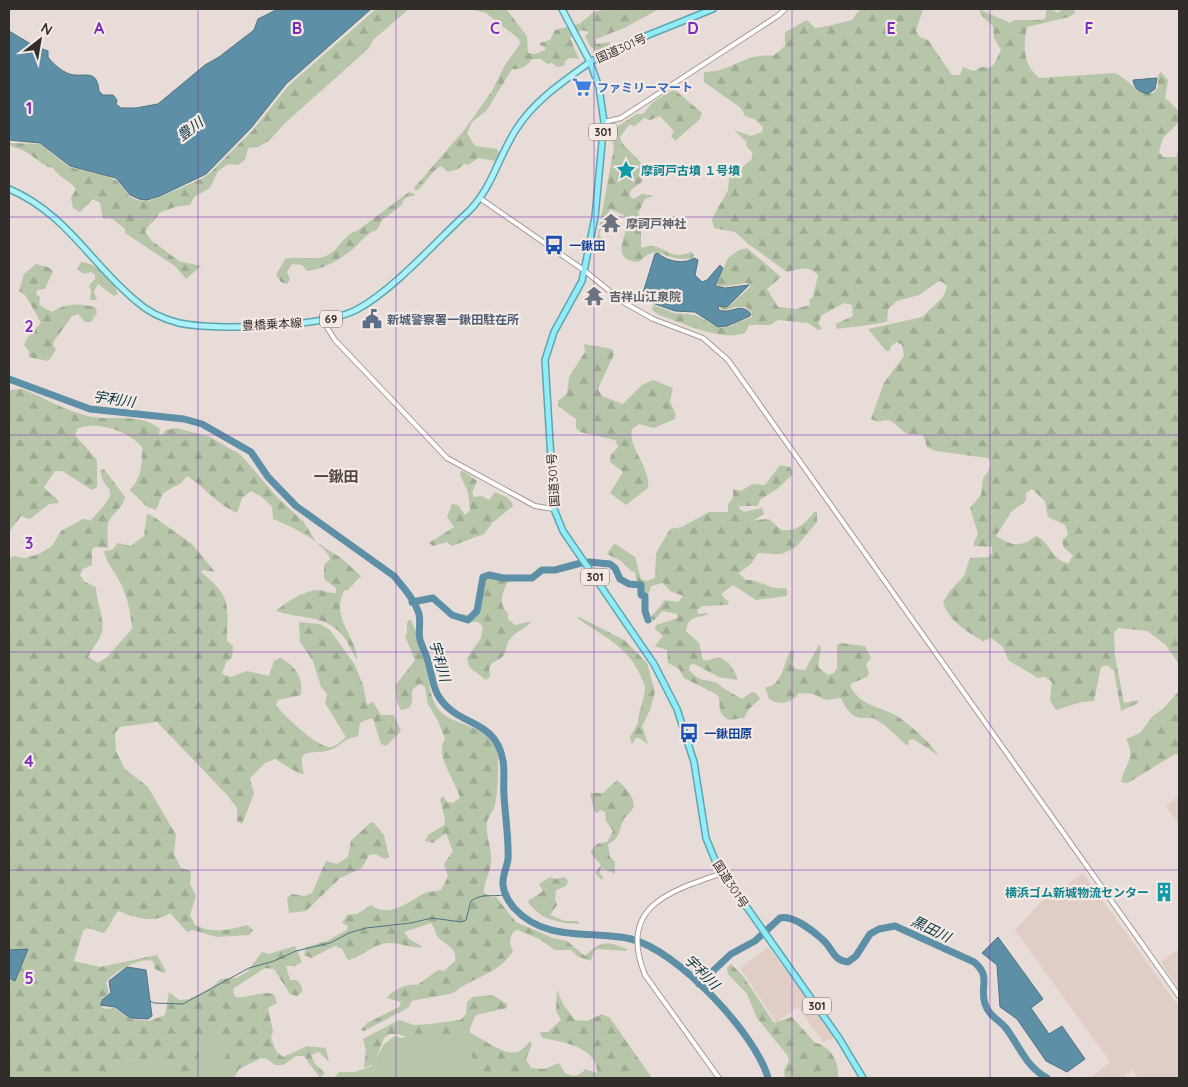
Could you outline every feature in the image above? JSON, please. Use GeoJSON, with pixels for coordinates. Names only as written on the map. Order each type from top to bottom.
{"type":"FeatureCollection","features":[{"type":"Feature","properties":{"kind":"highway","name":"国道301号"},"geometry":{"type":"LineString","coordinates":[[712,9],[621,46],[590,62],[599,87],[604,122],[595,217],[585,271],[550,342],[545,360],[554,509],[563,531],[654,664],[677,709],[694,762],[706,838],[723,873],[839,1038],[863,1078]]}},
{"type":"Feature","properties":{"kind":"main road"},"geometry":{"type":"LineString","coordinates":[[562,9],[590,62]]}},
{"type":"Feature","properties":{"kind":"main road","name":"豊橋乗本線"},"geometry":{"type":"LineString","coordinates":[[9,189],[47,211],[77,239],[136,302],[169,320],[190,325],[212,326],[275,325],[322,321],[354,310],[378,296],[481,198],[492,181],[509,140],[524,117],[559,85],[590,62]]}},
{"type":"Feature","properties":{"kind":"street"},"geometry":{"type":"LineString","coordinates":[[604,122],[621,118],[784,9]]}},
{"type":"Feature","properties":{"kind":"street"},"geometry":{"type":"LineString","coordinates":[[481,198],[585,271],[638,312],[703,338],[728,360],[1179,996]]}},
{"type":"Feature","properties":{"kind":"street"},"geometry":{"type":"LineString","coordinates":[[322,321],[335,340],[447,458],[534,506],[554,509]]}},
{"type":"Feature","properties":{"kind":"street"},"geometry":{"type":"LineString","coordinates":[[719,1078],[645,975],[638,953],[639,932],[646,915],[662,896],[677,888],[723,873]]}},
{"type":"Feature","properties":{"kind":"shaded area"},"geometry":{"type":"Polygon","coordinates":[[[1179,796],[1179,825],[1166,806],[1179,796]]]}},
{"type":"Feature","properties":{"kind":"shaded area"},"geometry":{"type":"Polygon","coordinates":[[[1083,873],[1179,1007],[1179,1078],[1138,1078],[1132,1070],[1122,1078],[1091,1077],[1110,1062],[1015,930],[1041,902],[1083,873]]]}},
{"type":"Feature","properties":{"kind":"shaded area"},"geometry":{"type":"Polygon","coordinates":[[[768,947],[823,1020],[834,1038],[823,1042],[798,1007],[776,1022],[740,968],[768,947]]]}},
{"type":"Feature","properties":{"kind":"shaded area"},"geometry":{"type":"Polygon","coordinates":[[[1179,949],[1179,989],[1161,962],[1179,949]]]}},
{"type":"Feature","properties":{"kind":"green space"},"geometry":{"type":"Polygon","coordinates":[[[376,9],[409,9],[373,40],[369,48],[284,124],[270,140],[258,147],[248,148],[245,160],[238,165],[228,164],[218,171],[210,188],[194,197],[190,205],[175,207],[159,213],[148,227],[145,232],[152,241],[179,261],[201,266],[186,279],[175,266],[125,233],[125,229],[113,219],[103,218],[100,203],[93,199],[80,212],[73,208],[71,198],[76,189],[74,186],[53,168],[48,167],[25,151],[12,147],[9,143],[40,144],[69,167],[107,176],[117,181],[130,197],[149,201],[203,178],[212,171],[252,131],[289,85],[376,9]]]}},
{"type":"Feature","properties":{"kind":"green space"},"geometry":{"type":"Polygon","coordinates":[[[470,9],[506,9],[527,36],[528,53],[535,54],[545,50],[545,47],[540,45],[540,43],[550,40],[555,30],[579,24],[594,12],[606,9],[659,9],[624,28],[596,39],[596,44],[610,42],[610,45],[596,51],[590,46],[585,36],[589,32],[581,30],[570,38],[579,59],[569,58],[565,61],[564,66],[557,67],[552,63],[547,64],[541,59],[532,59],[524,67],[512,69],[487,110],[472,122],[467,133],[475,146],[497,149],[499,153],[496,161],[478,158],[468,165],[464,164],[458,169],[448,172],[441,166],[416,191],[414,188],[465,129],[492,91],[505,65],[520,44],[519,39],[486,13],[470,9]]]}},
{"type":"Feature","properties":{"kind":"green space"},"geometry":{"type":"Polygon","coordinates":[[[860,9],[923,9],[916,31],[920,37],[928,40],[952,75],[960,75],[963,67],[974,71],[981,67],[990,68],[1001,50],[994,38],[993,26],[981,15],[979,9],[1010,23],[1015,20],[1043,20],[1046,17],[1046,9],[1052,9],[1057,13],[1063,9],[1074,9],[1075,13],[1069,17],[1027,27],[1025,48],[1027,61],[1039,78],[1115,73],[1137,89],[1147,93],[1153,93],[1158,88],[1158,75],[1161,72],[1168,80],[1165,98],[1179,111],[1179,122],[1163,138],[1159,152],[1163,157],[1176,157],[1179,148],[1179,664],[1165,644],[1147,631],[1118,628],[1114,633],[1115,656],[1124,703],[1138,700],[1138,703],[1121,711],[1114,671],[1107,665],[1101,667],[1094,701],[1081,702],[1056,710],[1050,700],[1052,682],[1045,677],[1038,678],[1008,660],[1003,647],[991,638],[983,641],[971,634],[954,620],[945,608],[943,602],[964,576],[970,558],[988,557],[992,553],[992,547],[974,546],[978,534],[970,508],[981,495],[983,478],[988,472],[991,463],[988,458],[936,451],[927,447],[923,435],[907,434],[891,421],[878,422],[871,419],[884,383],[904,356],[902,345],[897,342],[891,346],[890,351],[886,351],[868,329],[922,317],[943,297],[947,287],[944,283],[939,281],[919,295],[897,301],[888,309],[887,321],[837,329],[836,324],[853,316],[852,305],[844,303],[822,315],[818,323],[822,329],[818,330],[808,323],[778,320],[770,325],[749,325],[745,333],[736,335],[714,333],[691,327],[659,315],[652,310],[653,305],[674,313],[695,315],[720,328],[731,326],[752,317],[752,313],[746,307],[735,307],[724,311],[720,307],[729,306],[750,285],[747,283],[719,287],[716,285],[728,258],[739,250],[747,248],[781,277],[767,289],[778,307],[795,309],[810,305],[809,300],[813,297],[818,275],[807,269],[787,272],[735,232],[714,228],[712,219],[728,190],[729,179],[752,159],[752,152],[746,146],[747,142],[734,130],[751,136],[762,132],[763,127],[754,119],[745,116],[741,108],[704,82],[704,72],[722,69],[754,57],[773,56],[785,46],[785,32],[807,20],[815,28],[852,20],[860,9]],[[1032,489],[1026,493],[1026,501],[1011,512],[996,536],[1012,544],[1020,544],[1036,536],[1045,542],[1058,559],[1069,563],[1073,555],[1064,548],[1062,541],[1068,534],[1065,525],[1048,517],[1045,501],[1032,489]]]}},
{"type":"Feature","properties":{"kind":"green space"},"geometry":{"type":"Polygon","coordinates":[[[674,89],[702,113],[700,119],[675,141],[671,136],[674,131],[660,116],[650,120],[644,118],[635,126],[629,125],[620,137],[622,143],[644,166],[642,182],[632,189],[629,195],[633,199],[642,194],[653,196],[645,199],[638,213],[641,219],[641,247],[653,246],[675,255],[691,252],[694,255],[692,258],[683,259],[652,253],[639,262],[629,260],[623,256],[622,251],[627,223],[626,216],[610,209],[599,234],[602,239],[599,242],[597,239],[614,148],[611,136],[612,130],[637,114],[643,114],[653,102],[674,89]]]}},
{"type":"Feature","properties":{"kind":"green space"},"geometry":{"type":"Polygon","coordinates":[[[409,192],[415,194],[414,196],[406,198],[402,205],[382,220],[377,230],[367,235],[353,249],[337,260],[325,266],[307,271],[302,265],[292,264],[287,272],[290,280],[287,284],[281,282],[276,275],[285,259],[317,258],[332,253],[349,234],[357,231],[409,192]]]}},
{"type":"Feature","properties":{"kind":"green space"},"geometry":{"type":"Polygon","coordinates":[[[81,262],[92,265],[103,273],[116,288],[118,294],[114,296],[98,284],[94,291],[97,300],[90,300],[91,291],[89,286],[95,279],[95,275],[91,272],[84,274],[77,269],[81,262]]]}},
{"type":"Feature","properties":{"kind":"green space"},"geometry":{"type":"Polygon","coordinates":[[[36,264],[48,267],[53,271],[45,289],[37,290],[36,294],[40,297],[39,305],[52,312],[67,305],[83,305],[95,307],[97,313],[91,322],[85,322],[78,314],[72,316],[54,341],[53,345],[56,350],[48,361],[29,357],[29,351],[24,345],[27,338],[41,323],[26,296],[19,291],[24,274],[36,264]]]}},
{"type":"Feature","properties":{"kind":"green space"},"geometry":{"type":"Polygon","coordinates":[[[584,344],[612,349],[614,354],[598,389],[602,396],[623,404],[642,385],[653,380],[673,388],[670,401],[676,415],[675,419],[654,428],[639,424],[632,429],[633,444],[646,473],[648,488],[626,505],[610,493],[623,472],[610,462],[611,455],[618,447],[615,440],[580,432],[576,428],[576,419],[558,406],[558,401],[567,394],[569,377],[585,352],[584,344]]]}},
{"type":"Feature","properties":{"kind":"green space"},"geometry":{"type":"Polygon","coordinates":[[[22,389],[62,407],[93,417],[133,419],[148,422],[160,429],[159,435],[162,435],[166,430],[176,428],[210,437],[241,455],[277,497],[303,521],[316,541],[288,525],[273,519],[272,507],[262,497],[251,491],[242,498],[237,513],[223,505],[187,476],[181,483],[163,493],[156,510],[146,506],[130,490],[139,475],[142,447],[121,432],[94,426],[77,429],[75,435],[97,460],[97,487],[92,490],[62,471],[55,471],[44,487],[59,503],[49,504],[30,519],[21,516],[9,532],[9,390],[22,389]]]}},
{"type":"Feature","properties":{"kind":"green space"},"geometry":{"type":"Polygon","coordinates":[[[780,465],[790,467],[793,474],[777,489],[761,499],[757,506],[740,506],[739,508],[744,512],[762,508],[764,514],[754,520],[769,519],[781,530],[792,530],[800,526],[814,512],[817,512],[817,522],[796,547],[782,554],[758,553],[751,564],[739,573],[746,580],[756,581],[775,588],[786,588],[788,592],[786,596],[756,600],[733,585],[721,594],[729,603],[727,605],[703,606],[697,610],[698,614],[708,613],[707,615],[690,621],[686,631],[699,643],[703,660],[723,659],[735,672],[738,680],[719,677],[694,664],[690,665],[689,670],[697,678],[714,682],[742,699],[752,692],[756,693],[760,699],[749,709],[744,718],[729,720],[721,713],[719,698],[716,694],[684,678],[679,669],[668,663],[667,650],[655,646],[663,636],[655,629],[656,625],[678,618],[677,614],[663,611],[653,621],[651,617],[665,600],[678,602],[683,596],[670,591],[663,583],[651,586],[649,593],[646,594],[636,579],[635,572],[631,571],[621,561],[607,554],[614,544],[617,545],[635,557],[641,579],[647,581],[655,578],[656,553],[670,529],[682,527],[709,512],[728,512],[728,504],[733,498],[733,489],[741,491],[752,484],[765,485],[780,465]]]}},
{"type":"Feature","properties":{"kind":"green space"},"geometry":{"type":"Polygon","coordinates":[[[104,469],[125,497],[122,505],[108,524],[108,548],[94,547],[92,550],[92,565],[83,569],[80,575],[85,582],[96,587],[103,627],[101,635],[88,657],[98,663],[107,657],[132,629],[129,607],[124,591],[107,561],[104,551],[112,550],[118,543],[131,546],[144,536],[147,514],[192,544],[215,572],[203,570],[201,572],[219,589],[226,602],[227,641],[233,646],[232,658],[226,662],[222,674],[231,677],[247,671],[269,676],[274,661],[280,658],[286,661],[294,668],[299,677],[301,695],[278,700],[276,705],[309,737],[325,746],[334,746],[346,737],[325,703],[327,694],[321,687],[313,661],[300,642],[299,622],[320,624],[330,630],[355,665],[363,685],[367,705],[373,702],[381,715],[394,715],[401,731],[386,746],[381,744],[373,719],[368,719],[360,723],[358,736],[348,739],[336,748],[304,755],[302,765],[304,774],[298,773],[275,759],[265,763],[250,778],[254,794],[242,824],[237,821],[237,808],[228,796],[157,722],[120,727],[115,733],[116,751],[125,769],[148,787],[176,835],[174,854],[181,868],[191,871],[190,884],[196,896],[190,915],[195,925],[208,930],[227,930],[247,925],[253,930],[249,935],[217,937],[193,930],[187,932],[170,913],[158,918],[145,919],[118,911],[104,933],[87,928],[83,931],[74,961],[100,967],[157,955],[166,971],[163,973],[155,969],[153,961],[147,960],[127,966],[106,982],[109,994],[103,997],[99,1005],[105,1009],[114,1008],[130,1019],[149,1021],[165,1015],[169,992],[179,1000],[189,999],[211,988],[221,979],[236,978],[247,972],[262,952],[269,954],[295,946],[302,962],[295,966],[286,966],[290,980],[297,980],[302,987],[302,992],[297,996],[290,994],[274,969],[265,968],[234,988],[233,993],[236,997],[265,993],[274,994],[277,1003],[268,1008],[273,1031],[271,1037],[276,1051],[283,1057],[307,1046],[326,1048],[329,1062],[319,1052],[311,1055],[315,1064],[325,1073],[320,1078],[304,1056],[296,1056],[283,1065],[275,1065],[267,1059],[261,1058],[239,1069],[234,1078],[216,1078],[229,1049],[223,1041],[211,1039],[203,1042],[196,1065],[190,1072],[174,1072],[168,1065],[130,1059],[117,1069],[119,1073],[133,1073],[147,1078],[9,1078],[9,560],[13,556],[25,558],[39,554],[52,546],[61,531],[83,519],[91,520],[110,496],[110,490],[104,483],[100,471],[104,469]]]}},
{"type":"Feature","properties":{"kind":"green space"},"geometry":{"type":"Polygon","coordinates":[[[461,471],[477,481],[472,493],[474,497],[482,496],[489,500],[495,492],[509,499],[513,506],[492,523],[484,534],[452,546],[447,542],[433,546],[429,543],[454,527],[447,517],[452,504],[458,505],[465,515],[470,510],[468,492],[460,475],[461,471]]]}},
{"type":"Feature","properties":{"kind":"green space"},"geometry":{"type":"Polygon","coordinates":[[[317,543],[341,558],[361,576],[348,590],[344,591],[340,610],[345,627],[356,651],[357,660],[343,636],[329,624],[312,618],[276,611],[291,600],[314,590],[336,593],[336,588],[324,579],[324,565],[330,559],[317,543]]]}},
{"type":"Feature","properties":{"kind":"green space"},"geometry":{"type":"Polygon","coordinates":[[[494,577],[514,580],[507,583],[502,595],[502,603],[508,613],[508,619],[515,625],[532,621],[510,639],[504,655],[492,663],[489,669],[490,676],[486,680],[469,667],[467,658],[481,638],[483,627],[478,622],[461,621],[456,614],[473,615],[479,604],[484,579],[494,577]]]}},
{"type":"Feature","properties":{"kind":"green space"},"geometry":{"type":"Polygon","coordinates":[[[579,617],[624,640],[647,663],[655,692],[650,710],[642,726],[648,744],[636,738],[632,744],[630,737],[638,723],[645,689],[635,665],[629,656],[613,642],[577,618],[579,617]]]}},
{"type":"Feature","properties":{"kind":"green space"},"geometry":{"type":"Polygon","coordinates":[[[409,620],[411,620],[421,647],[426,663],[430,690],[437,708],[448,718],[488,736],[494,743],[497,751],[496,796],[487,827],[491,864],[484,893],[491,897],[496,897],[516,922],[553,938],[567,941],[585,956],[603,944],[613,944],[627,949],[626,951],[598,949],[594,951],[591,961],[577,956],[571,950],[555,950],[539,939],[518,930],[514,931],[510,941],[513,951],[497,968],[455,992],[412,1001],[408,1008],[364,1031],[361,1030],[367,1023],[399,1007],[401,1002],[387,998],[392,992],[404,986],[417,985],[438,970],[444,971],[455,961],[453,949],[438,937],[431,923],[404,932],[409,939],[423,947],[392,943],[382,944],[348,960],[342,949],[335,946],[311,958],[304,955],[306,947],[327,941],[347,930],[348,926],[342,923],[347,915],[357,914],[371,905],[385,910],[398,908],[425,893],[441,890],[448,877],[444,864],[453,851],[446,833],[433,843],[425,841],[428,835],[444,825],[445,819],[440,799],[443,796],[447,802],[453,803],[460,798],[442,753],[442,745],[445,739],[438,721],[428,704],[425,687],[420,684],[412,690],[412,703],[409,708],[401,710],[397,702],[395,686],[415,660],[405,636],[409,620]]]}},
{"type":"Feature","properties":{"kind":"green space"},"geometry":{"type":"Polygon","coordinates":[[[837,644],[865,646],[871,658],[866,664],[869,674],[867,677],[852,683],[850,686],[858,697],[906,722],[938,755],[913,739],[909,740],[908,745],[906,745],[875,719],[855,716],[841,698],[826,700],[813,694],[799,693],[793,699],[781,703],[769,699],[765,687],[776,683],[791,650],[794,651],[793,665],[796,669],[805,670],[819,645],[821,649],[818,667],[828,675],[834,673],[837,668],[837,644]]]}},
{"type":"Feature","properties":{"kind":"green space"},"geometry":{"type":"Polygon","coordinates":[[[1179,691],[1179,755],[1175,754],[1128,783],[1121,782],[1130,756],[1126,739],[1140,733],[1153,716],[1163,709],[1179,691]]]}},
{"type":"Feature","properties":{"kind":"green space"},"geometry":{"type":"Polygon","coordinates":[[[617,780],[630,794],[634,807],[625,817],[616,838],[608,844],[610,857],[615,862],[615,874],[602,868],[599,872],[603,878],[602,880],[595,873],[601,865],[592,855],[591,851],[597,844],[607,842],[613,831],[606,821],[605,812],[601,810],[597,813],[594,811],[590,793],[603,793],[617,780]]]}},
{"type":"Feature","properties":{"kind":"green space"},"geometry":{"type":"Polygon","coordinates":[[[373,822],[384,835],[389,857],[385,859],[375,854],[369,855],[362,868],[340,878],[306,911],[289,913],[287,898],[292,894],[304,896],[312,893],[326,861],[337,864],[348,857],[351,841],[373,822]]]}},
{"type":"Feature","properties":{"kind":"green space"},"geometry":{"type":"Polygon","coordinates":[[[550,877],[555,879],[565,877],[568,881],[566,886],[556,890],[555,900],[557,905],[550,915],[565,921],[578,921],[579,924],[564,923],[550,919],[538,912],[528,901],[543,891],[539,884],[550,877]]]}},
{"type":"Feature","properties":{"kind":"green space"},"geometry":{"type":"Polygon","coordinates":[[[731,964],[743,976],[774,1023],[792,1017],[815,1043],[820,1044],[829,1051],[836,1061],[838,1078],[785,1078],[784,1070],[789,1061],[788,1056],[757,1018],[747,994],[728,974],[727,968],[731,964]]]}},
{"type":"Feature","properties":{"kind":"green space"},"geometry":{"type":"Polygon","coordinates":[[[557,990],[563,1004],[575,1020],[587,1021],[602,1014],[610,1018],[652,1078],[486,1078],[477,1072],[470,1049],[457,1033],[416,1040],[398,1034],[390,1034],[384,1038],[374,1064],[364,1068],[366,1050],[363,1039],[399,1020],[414,1025],[460,1020],[466,1014],[467,1002],[473,997],[493,995],[507,1004],[507,1008],[476,1015],[470,1028],[470,1033],[509,1052],[521,1050],[530,1041],[532,1044],[526,1059],[531,1068],[544,1069],[559,1063],[565,1073],[571,1075],[581,1074],[585,1069],[597,1073],[596,1064],[592,1057],[585,1052],[559,1041],[542,1038],[540,1032],[548,1032],[561,1020],[556,1011],[557,990]]]}},
{"type":"Feature","properties":{"kind":"green space"},"geometry":{"type":"Polygon","coordinates":[[[448,1029],[457,1030],[494,1078],[334,1078],[339,1072],[355,1072],[372,1066],[384,1044],[395,1036],[401,1038],[448,1029]]]}},
{"type":"Feature","properties":{"kind":"green space"},"geometry":{"type":"Polygon","coordinates":[[[213,1037],[226,1040],[234,1054],[221,1078],[78,1078],[120,1062],[213,1037]]]}},
{"type":"Feature","properties":{"kind":"water","name":"豊川"},"geometry":{"type":"Polygon","coordinates":[[[278,9],[371,9],[286,84],[251,128],[206,174],[160,196],[147,200],[139,199],[130,195],[116,178],[70,166],[40,143],[9,140],[9,31],[34,46],[48,51],[50,60],[66,73],[94,77],[99,91],[103,95],[113,95],[117,100],[116,104],[121,108],[136,108],[158,104],[205,65],[219,57],[254,30],[258,19],[278,9]]]}},
{"type":"Feature","properties":{"kind":"water"},"geometry":{"type":"Polygon","coordinates":[[[1157,78],[1155,89],[1148,94],[1138,90],[1133,80],[1157,78]]]}},
{"type":"Feature","properties":{"kind":"water"},"geometry":{"type":"Polygon","coordinates":[[[658,253],[661,256],[680,262],[694,258],[698,260],[695,275],[702,282],[707,280],[720,265],[723,268],[715,286],[725,288],[749,285],[727,307],[718,306],[719,310],[728,311],[739,308],[747,310],[751,314],[750,316],[727,326],[718,327],[695,312],[675,311],[655,304],[642,296],[655,254],[658,253]]]}},
{"type":"Feature","properties":{"kind":"water"},"geometry":{"type":"Polygon","coordinates":[[[998,937],[1043,999],[1031,1008],[1049,1034],[1062,1026],[1085,1059],[1067,1072],[1046,1061],[1017,1019],[1000,1007],[997,965],[982,953],[998,937]]]}},
{"type":"Feature","properties":{"kind":"water"},"geometry":{"type":"Polygon","coordinates":[[[28,949],[15,981],[9,978],[9,950],[28,949]]]}},
{"type":"Feature","properties":{"kind":"water"},"geometry":{"type":"Polygon","coordinates":[[[127,967],[146,970],[152,1016],[148,1019],[130,1018],[115,1007],[100,1005],[103,999],[111,993],[109,981],[127,967]]]}},
{"type":"Feature","properties":{"kind":"waterway","name":"宇利川"},"geometry":{"type":"LineString","coordinates":[[9,379],[90,409],[184,419],[202,424],[251,452],[268,477],[296,506],[394,576],[415,604],[420,617],[420,640],[439,697],[456,714],[485,730],[493,737],[499,747],[504,765],[504,795],[508,843],[508,859],[503,885],[508,900],[527,919],[540,926],[555,931],[631,939],[650,946],[670,959],[691,976],[732,1018],[761,1060],[768,1078]]}},
{"type":"Feature","properties":{"kind":"waterway"},"geometry":{"type":"LineString","coordinates":[[589,562],[610,564],[615,568],[620,579],[629,584],[641,585],[641,595],[645,596],[645,611],[648,620]]}},
{"type":"Feature","properties":{"kind":"waterway"},"geometry":{"type":"LineString","coordinates":[[412,602],[433,598],[452,615],[468,620],[477,611],[483,577],[489,575],[503,578],[532,578],[542,570],[555,570],[581,563]]}},
{"type":"Feature","properties":{"kind":"waterway"},"geometry":{"type":"LineString","coordinates":[[150,1001],[154,1003],[183,1004],[249,968],[274,961],[296,951],[330,943],[349,933],[366,928],[411,923],[432,918],[461,922],[466,920],[471,901],[483,896],[505,895]]}},
{"type":"Feature","properties":{"kind":"waterway","name":"黒田川"},"geometry":{"type":"LineString","coordinates":[[699,984],[731,954],[755,941],[780,918],[797,921],[808,928],[826,942],[839,959],[848,962],[856,956],[870,934],[879,929],[895,926],[974,962],[984,977],[984,998],[987,1008],[1005,1027],[1033,1068],[1047,1078]]}},
{"type":"Feature","properties":{"kind":"place","name":"ファミリーマート"},"geometry":{"type":"Point","coordinates":[582,87]}},
{"type":"Feature","properties":{"kind":"place","name":"摩訶戸古墳 １号墳"},"geometry":{"type":"Point","coordinates":[626,170]}},
{"type":"Feature","properties":{"kind":"place","name":"摩訶戸神社"},"geometry":{"type":"Point","coordinates":[611,223]}},
{"type":"Feature","properties":{"kind":"place","name":"一鍬田"},"geometry":{"type":"Point","coordinates":[554,245]}},
{"type":"Feature","properties":{"kind":"place","name":"吉祥山江泉院"},"geometry":{"type":"Point","coordinates":[594,296]}},
{"type":"Feature","properties":{"kind":"place","name":"新城警察署一鍬田駐在所"},"geometry":{"type":"Point","coordinates":[372,319]}},
{"type":"Feature","properties":{"kind":"place","name":"一鍬田原"},"geometry":{"type":"Point","coordinates":[689,733]}},
{"type":"Feature","properties":{"kind":"place","name":"横浜ゴム新城物流センター"},"geometry":{"type":"Point","coordinates":[1164,892]}},
{"type":"Feature","properties":{"kind":"district","name":"一鍬田"},"geometry":{"type":"Point","coordinates":[336,476]}}]}
